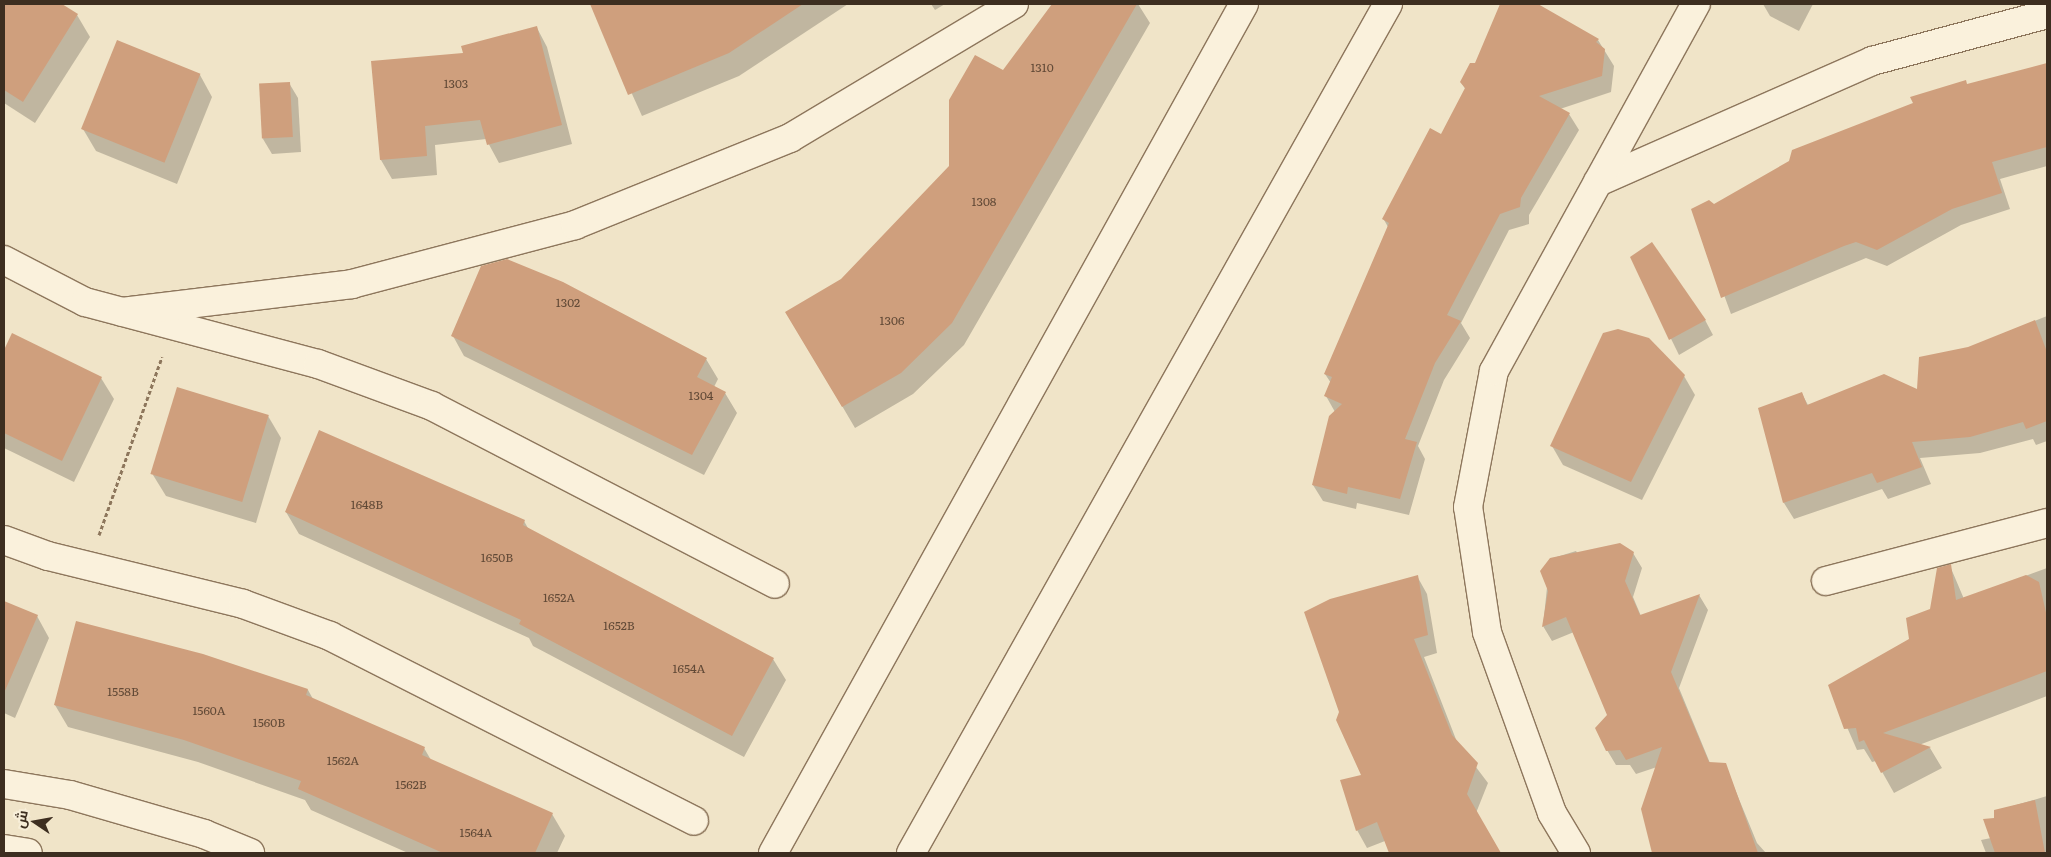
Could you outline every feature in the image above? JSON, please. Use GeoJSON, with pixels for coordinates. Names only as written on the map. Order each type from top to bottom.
{"type":"FeatureCollection","features":[{"type":"Feature","properties":{"kind":"street"},"geometry":{"type":"LineString","coordinates":[[122,312],[352,284],[575,225],[790,138],[1014,4]]}},
{"type":"Feature","properties":{"kind":"street"},"geometry":{"type":"LineString","coordinates":[[773,853],[1244,4]]}},
{"type":"Feature","properties":{"kind":"street"},"geometry":{"type":"LineString","coordinates":[[911,853],[1388,4]]}},
{"type":"Feature","properties":{"kind":"street"},"geometry":{"type":"LineString","coordinates":[[1576,853],[1552,813],[1487,632],[1468,507],[1494,371],[1696,4]]}},
{"type":"Feature","properties":{"kind":"street"},"geometry":{"type":"LineString","coordinates":[[1598,182],[1872,61],[2047,14]]}},
{"type":"Feature","properties":{"kind":"street"},"geometry":{"type":"LineString","coordinates":[[4,260],[85,302],[318,364],[432,406],[775,584]]}},
{"type":"Feature","properties":{"kind":"street"},"geometry":{"type":"LineString","coordinates":[[1826,581],[2047,523]]}},
{"type":"Feature","properties":{"kind":"street"},"geometry":{"type":"LineString","coordinates":[[4,540],[88,566],[243,604],[330,636],[694,821]]}},
{"type":"Feature","properties":{"kind":"street"},"geometry":{"type":"LineString","coordinates":[[4,784],[70,795],[204,834],[250,853]]}},
{"type":"Feature","properties":{"kind":"street"},"geometry":{"type":"LineString","coordinates":[[4,849],[28,853]]}},
{"type":"Feature","properties":{"kind":"path"},"geometry":{"type":"LineString","coordinates":[[88,566],[173,326]]}},
{"type":"Feature","properties":{"kind":"building"},"geometry":{"type":"Polygon","coordinates":[[[4,4],[62,4],[78,14],[23,102],[4,90],[4,4]]]}},
{"type":"Feature","properties":{"kind":"building"},"geometry":{"type":"Polygon","coordinates":[[[590,4],[803,4],[729,53],[628,95],[590,4]]]}},
{"type":"Feature","properties":{"kind":"building"},"geometry":{"type":"Polygon","coordinates":[[[1052,4],[1137,4],[952,323],[901,373],[842,407],[785,312],[841,279],[949,166],[949,100],[975,55],[1003,70],[1052,4]]]}},
{"type":"Feature","properties":{"kind":"building"},"geometry":{"type":"Polygon","coordinates":[[[1500,4],[1538,4],[1599,39],[1596,42],[1605,49],[1602,76],[1539,96],[1570,113],[1521,198],[1520,207],[1500,214],[1447,315],[1461,321],[1435,363],[1405,439],[1417,442],[1400,499],[1348,487],[1347,494],[1312,485],[1329,416],[1342,404],[1324,396],[1332,377],[1324,374],[1389,223],[1382,219],[1430,128],[1441,134],[1465,88],[1460,82],[1470,63],[1475,63],[1500,4]]]}},
{"type":"Feature","properties":{"kind":"building"},"geometry":{"type":"Polygon","coordinates":[[[537,26],[562,125],[487,145],[480,120],[425,126],[427,156],[380,160],[371,61],[463,53],[461,46],[537,26]]]}},
{"type":"Feature","properties":{"kind":"building"},"geometry":{"type":"Polygon","coordinates":[[[117,40],[200,74],[164,163],[81,129],[117,40]]]}},
{"type":"Feature","properties":{"kind":"building"},"geometry":{"type":"Polygon","coordinates":[[[2047,63],[2047,147],[1992,162],[2002,193],[1952,209],[1877,250],[1856,242],[1721,298],[1691,209],[1709,200],[1714,204],[1789,161],[1792,150],[1913,103],[1910,97],[1966,80],[1967,84],[2047,63]]]}},
{"type":"Feature","properties":{"kind":"building"},"geometry":{"type":"Polygon","coordinates":[[[290,82],[293,137],[262,139],[259,84],[290,82]]]}},
{"type":"Feature","properties":{"kind":"building"},"geometry":{"type":"Polygon","coordinates":[[[1652,242],[1706,320],[1669,340],[1630,257],[1652,242]]]}},
{"type":"Feature","properties":{"kind":"building"},"geometry":{"type":"Polygon","coordinates":[[[507,259],[563,282],[707,358],[697,377],[726,392],[692,455],[451,336],[481,266],[507,259]]]}},
{"type":"Feature","properties":{"kind":"building"},"geometry":{"type":"Polygon","coordinates":[[[2035,320],[2047,352],[2047,421],[2026,429],[2023,422],[1970,437],[1912,442],[1922,467],[1877,483],[1872,473],[1783,503],[1758,408],[1802,392],[1807,405],[1884,374],[1917,389],[1919,357],[1968,347],[2035,320]]]}},
{"type":"Feature","properties":{"kind":"building"},"geometry":{"type":"Polygon","coordinates":[[[1618,329],[1649,338],[1685,375],[1631,482],[1550,446],[1603,333],[1618,329]]]}},
{"type":"Feature","properties":{"kind":"building"},"geometry":{"type":"Polygon","coordinates":[[[12,333],[102,377],[62,461],[4,433],[4,350],[12,333]]]}},
{"type":"Feature","properties":{"kind":"building"},"geometry":{"type":"Polygon","coordinates":[[[177,387],[269,415],[242,502],[150,474],[177,387]]]}},
{"type":"Feature","properties":{"kind":"building"},"geometry":{"type":"Polygon","coordinates":[[[319,430],[525,520],[523,525],[774,658],[732,736],[519,624],[521,620],[285,512],[319,430]]]}},
{"type":"Feature","properties":{"kind":"building"},"geometry":{"type":"Polygon","coordinates":[[[1620,543],[1634,552],[1625,581],[1640,615],[1700,594],[1671,672],[1709,762],[1726,763],[1758,853],[1652,853],[1641,809],[1662,747],[1626,760],[1620,750],[1606,751],[1595,728],[1607,715],[1566,617],[1542,627],[1548,591],[1540,571],[1550,558],[1620,543]]]}},
{"type":"Feature","properties":{"kind":"building"},"geometry":{"type":"Polygon","coordinates":[[[1951,564],[1956,600],[2026,575],[2039,582],[2047,617],[2047,671],[1883,733],[1931,747],[1881,773],[1864,740],[1859,742],[1856,728],[1844,729],[1828,685],[1909,639],[1906,618],[1930,609],[1937,568],[1951,564]]]}},
{"type":"Feature","properties":{"kind":"building"},"geometry":{"type":"Polygon","coordinates":[[[1418,575],[1428,635],[1414,639],[1452,735],[1478,763],[1467,794],[1501,853],[1389,853],[1377,822],[1356,831],[1340,780],[1361,775],[1336,720],[1339,712],[1304,612],[1330,599],[1418,575]]]}},
{"type":"Feature","properties":{"kind":"building"},"geometry":{"type":"Polygon","coordinates":[[[4,601],[38,615],[4,693],[4,601]]]}},
{"type":"Feature","properties":{"kind":"building"},"geometry":{"type":"Polygon","coordinates":[[[76,621],[203,654],[308,689],[306,695],[425,747],[422,755],[553,813],[535,853],[443,853],[298,789],[301,781],[184,740],[54,705],[76,621]]]}},
{"type":"Feature","properties":{"kind":"building"},"geometry":{"type":"Polygon","coordinates":[[[2035,800],[2045,853],[1995,853],[1983,819],[1994,818],[1994,810],[2035,800]]]}}]}
